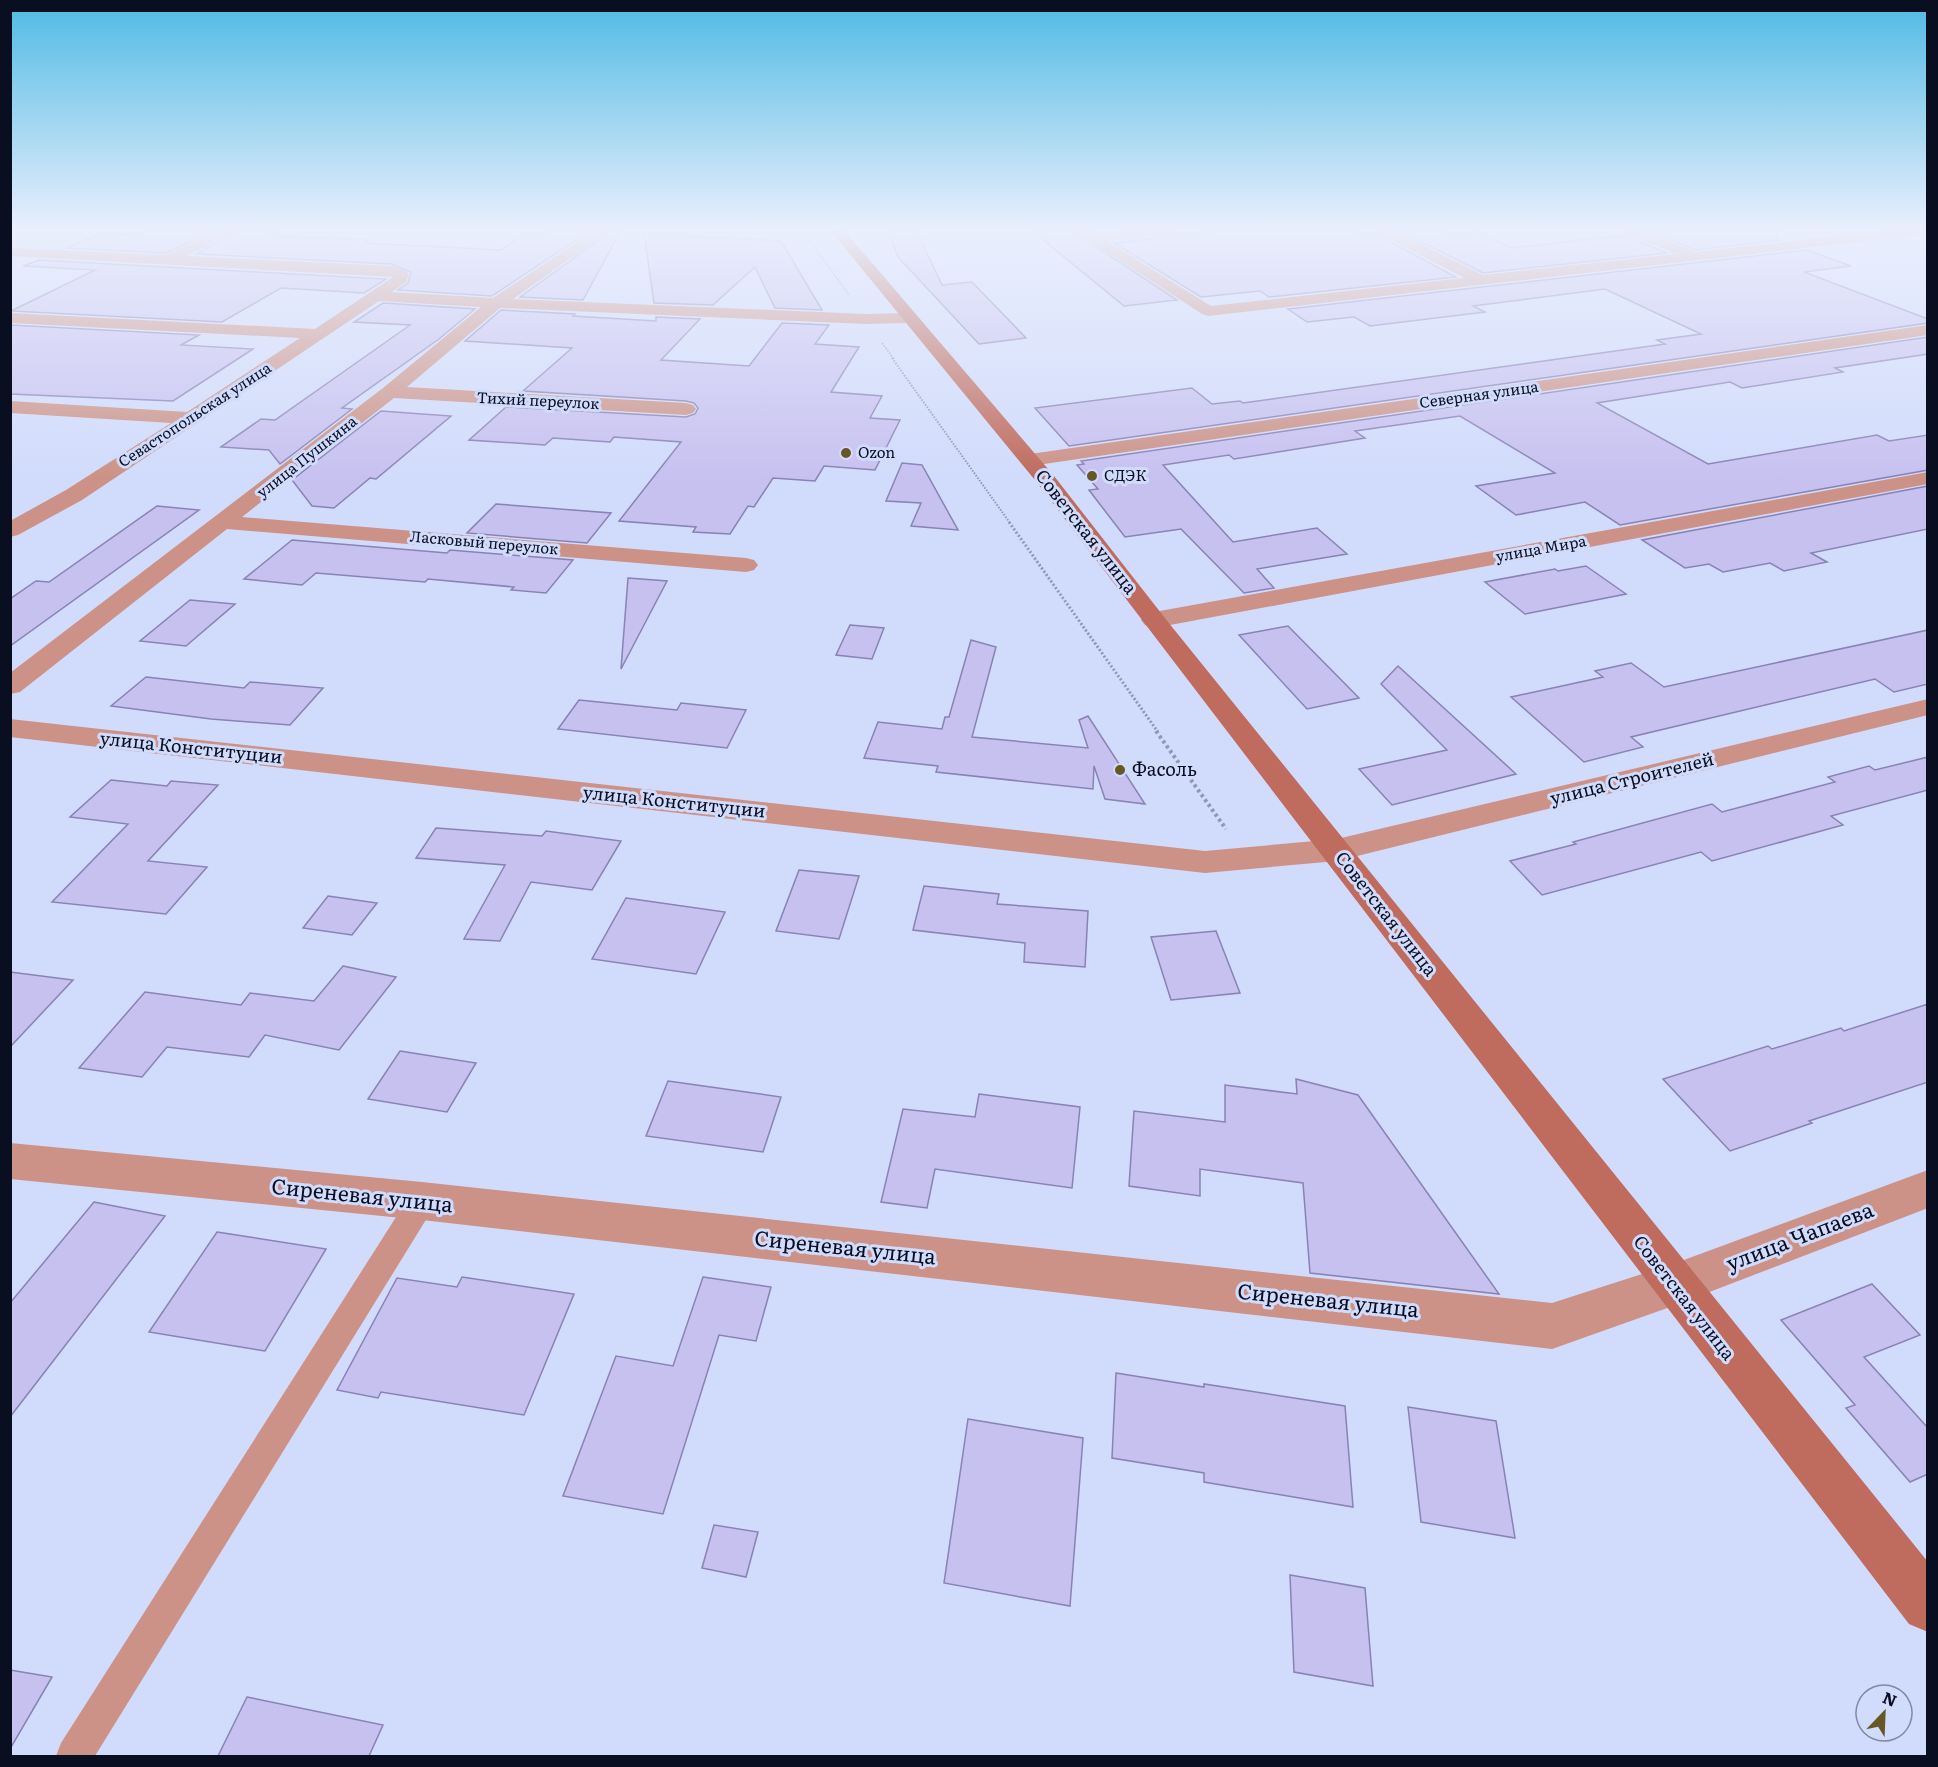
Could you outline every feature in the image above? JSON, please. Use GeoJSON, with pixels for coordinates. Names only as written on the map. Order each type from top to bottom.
{"type":"FeatureCollection","features":[{"type":"Feature","properties":{"kind":"main road","name":"Советская улица"},"geometry":{"type":"LineString","coordinates":[[904,312],[1030,460],[1154,621],[1337,850],[1673,1284],[1928,1605]]}},
{"type":"Feature","properties":{"kind":"street","name":"Севастопольская улица"},"geometry":{"type":"LineString","coordinates":[[10,530],[74,495],[350,312]]}},
{"type":"Feature","properties":{"kind":"street","name":"улица Пушкина"},"geometry":{"type":"LineString","coordinates":[[10,686],[390,392],[485,312]]}},
{"type":"Feature","properties":{"kind":"street"},"geometry":{"type":"LineString","coordinates":[[714,312],[865,319],[908,318]]}},
{"type":"Feature","properties":{"kind":"street"},"geometry":{"type":"LineString","coordinates":[[10,318],[317,334]]}},
{"type":"Feature","properties":{"kind":"street","name":"Северная улица"},"geometry":{"type":"LineString","coordinates":[[1030,460],[1928,330]]}},
{"type":"Feature","properties":{"kind":"street","name":"Тихий переулок"},"geometry":{"type":"LineString","coordinates":[[390,392],[686,409]]}},
{"type":"Feature","properties":{"kind":"street"},"geometry":{"type":"LineString","coordinates":[[10,407],[190,418]]}},
{"type":"Feature","properties":{"kind":"street","name":"улица Мира"},"geometry":{"type":"LineString","coordinates":[[1154,621],[1928,478]]}},
{"type":"Feature","properties":{"kind":"street","name":"Ласковый переулок"},"geometry":{"type":"LineString","coordinates":[[222,522],[746,565]]}},
{"type":"Feature","properties":{"kind":"street","name":"улица Строителей"},"geometry":{"type":"LineString","coordinates":[[1337,850],[1928,707]]}},
{"type":"Feature","properties":{"kind":"street","name":"улица Конституции"},"geometry":{"type":"LineString","coordinates":[[10,728],[1205,862],[1337,850]]}},
{"type":"Feature","properties":{"kind":"street","name":"Сиреневая улица"},"geometry":{"type":"LineString","coordinates":[[10,1161],[422,1201],[1552,1326],[1673,1284]]}},
{"type":"Feature","properties":{"kind":"street","name":"улица Чапаева"},"geometry":{"type":"LineString","coordinates":[[1673,1284],[1928,1190]]}},
{"type":"Feature","properties":{"kind":"lane"},"geometry":{"type":"LineString","coordinates":[[74,1756],[422,1201]]}},
{"type":"Feature","properties":{"kind":"path"},"geometry":{"type":"LineString","coordinates":[[860,312],[1247,858]]}},
{"type":"Feature","properties":{"kind":"building"},"geometry":{"type":"Polygon","coordinates":[[[39,312],[239,312],[222,322],[39,312]]]}},
{"type":"Feature","properties":{"kind":"building"},"geometry":{"type":"Polygon","coordinates":[[[369,312],[471,312],[439,339],[342,408],[352,409],[280,464],[269,450],[221,447],[261,419],[275,420],[410,325],[354,322],[369,312]]]}},
{"type":"Feature","properties":{"kind":"building"},"geometry":{"type":"Polygon","coordinates":[[[498,312],[575,314],[573,316],[656,321],[656,317],[700,319],[661,360],[749,366],[782,323],[829,325],[815,344],[859,347],[831,392],[882,396],[870,418],[900,420],[875,470],[824,466],[815,481],[773,478],[754,507],[748,506],[730,534],[693,532],[696,527],[619,521],[681,442],[614,437],[610,442],[553,438],[545,445],[469,440],[506,407],[686,417],[695,414],[698,408],[694,403],[523,391],[572,348],[465,341],[498,312]]]}},
{"type":"Feature","properties":{"kind":"building"},"geometry":{"type":"Polygon","coordinates":[[[950,312],[1001,312],[1026,338],[979,344],[950,312]]]}},
{"type":"Feature","properties":{"kind":"building"},"geometry":{"type":"Polygon","coordinates":[[[1293,312],[1481,312],[1370,326],[1354,317],[1307,322],[1293,312]]]}},
{"type":"Feature","properties":{"kind":"building"},"geometry":{"type":"Polygon","coordinates":[[[1655,312],[1911,312],[1928,319],[1928,323],[1069,446],[1035,408],[1192,388],[1212,404],[1240,401],[1243,403],[1665,344],[1657,340],[1701,334],[1655,312]]]}},
{"type":"Feature","properties":{"kind":"building"},"geometry":{"type":"Polygon","coordinates":[[[10,325],[199,335],[181,345],[253,349],[173,401],[10,394],[10,325]]]}},
{"type":"Feature","properties":{"kind":"building"},"geometry":{"type":"Polygon","coordinates":[[[1928,337],[1928,354],[1835,368],[1843,372],[1742,388],[1730,382],[1597,403],[1708,464],[1877,435],[1889,441],[1928,435],[1928,470],[1620,525],[1585,502],[1516,515],[1476,486],[1555,473],[1460,416],[1355,431],[1365,438],[1234,459],[1229,455],[1163,465],[1233,542],[1317,528],[1347,554],[1257,569],[1274,588],[1244,593],[1181,529],[1125,537],[1089,490],[1098,489],[1077,465],[1084,464],[1081,461],[1928,337]]]}},
{"type":"Feature","properties":{"kind":"building"},"geometry":{"type":"Polygon","coordinates":[[[381,411],[451,416],[376,479],[370,478],[334,508],[312,506],[292,480],[381,411]]]}},
{"type":"Feature","properties":{"kind":"building"},"geometry":{"type":"Polygon","coordinates":[[[902,463],[922,465],[958,530],[911,526],[921,503],[886,501],[902,463]]]}},
{"type":"Feature","properties":{"kind":"building"},"geometry":{"type":"Polygon","coordinates":[[[1928,486],[1928,529],[1811,553],[1827,562],[1784,571],[1770,563],[1723,572],[1709,564],[1685,568],[1642,540],[1928,486]]]}},
{"type":"Feature","properties":{"kind":"building"},"geometry":{"type":"Polygon","coordinates":[[[496,504],[611,513],[587,543],[467,533],[496,504]]]}},
{"type":"Feature","properties":{"kind":"building"},"geometry":{"type":"Polygon","coordinates":[[[157,506],[199,510],[10,646],[10,599],[36,581],[49,582],[157,506]]]}},
{"type":"Feature","properties":{"kind":"building"},"geometry":{"type":"Polygon","coordinates":[[[292,540],[447,553],[450,550],[573,560],[546,593],[511,590],[514,587],[428,579],[425,582],[316,573],[302,585],[244,579],[292,540]]]}},
{"type":"Feature","properties":{"kind":"building"},"geometry":{"type":"Polygon","coordinates":[[[1586,566],[1626,594],[1525,614],[1485,582],[1555,569],[1558,571],[1586,566]]]}},
{"type":"Feature","properties":{"kind":"building"},"geometry":{"type":"Polygon","coordinates":[[[628,578],[667,581],[621,669],[628,578]]]}},
{"type":"Feature","properties":{"kind":"building"},"geometry":{"type":"Polygon","coordinates":[[[190,600],[235,604],[186,646],[140,641],[190,600]]]}},
{"type":"Feature","properties":{"kind":"building"},"geometry":{"type":"Polygon","coordinates":[[[850,625],[884,628],[872,659],[836,655],[850,625]]]}},
{"type":"Feature","properties":{"kind":"building"},"geometry":{"type":"Polygon","coordinates":[[[1288,626],[1359,698],[1307,709],[1239,635],[1288,626]]]}},
{"type":"Feature","properties":{"kind":"building"},"geometry":{"type":"Polygon","coordinates":[[[1928,630],[1928,684],[1894,692],[1875,679],[1631,737],[1643,747],[1584,762],[1511,697],[1603,677],[1595,671],[1631,663],[1664,687],[1928,630]]]}},
{"type":"Feature","properties":{"kind":"building"},"geometry":{"type":"Polygon","coordinates":[[[971,640],[996,647],[972,737],[1088,748],[1079,720],[1088,716],[1145,804],[1105,799],[1094,766],[1093,789],[936,772],[938,766],[864,758],[878,722],[942,729],[945,717],[949,717],[971,640]]]}},
{"type":"Feature","properties":{"kind":"building"},"geometry":{"type":"Polygon","coordinates":[[[1398,666],[1516,774],[1392,805],[1359,769],[1447,750],[1381,684],[1398,666]]]}},
{"type":"Feature","properties":{"kind":"building"},"geometry":{"type":"Polygon","coordinates":[[[146,677],[244,688],[250,682],[323,688],[290,725],[211,719],[111,706],[146,677]]]}},
{"type":"Feature","properties":{"kind":"building"},"geometry":{"type":"Polygon","coordinates":[[[579,700],[677,710],[681,703],[746,710],[727,748],[558,729],[579,700]]]}},
{"type":"Feature","properties":{"kind":"building"},"geometry":{"type":"Polygon","coordinates":[[[1928,757],[1928,790],[1831,816],[1843,825],[1712,861],[1701,852],[1542,895],[1510,861],[1712,804],[1722,812],[1835,782],[1828,777],[1869,766],[1875,770],[1928,757]]]}},
{"type":"Feature","properties":{"kind":"building"},"geometry":{"type":"Polygon","coordinates":[[[111,780],[167,786],[171,781],[218,785],[148,861],[207,867],[166,914],[52,902],[128,824],[70,817],[111,780]]]}},
{"type":"Feature","properties":{"kind":"building"},"geometry":{"type":"Polygon","coordinates":[[[436,828],[542,836],[546,831],[621,841],[592,890],[531,882],[500,941],[464,939],[505,865],[416,858],[436,828]]]}},
{"type":"Feature","properties":{"kind":"building"},"geometry":{"type":"Polygon","coordinates":[[[799,870],[859,876],[839,939],[776,931],[799,870]]]}},
{"type":"Feature","properties":{"kind":"building"},"geometry":{"type":"Polygon","coordinates":[[[924,886],[999,894],[997,904],[1088,911],[1085,967],[1024,962],[1025,943],[913,930],[924,886]]]}},
{"type":"Feature","properties":{"kind":"building"},"geometry":{"type":"Polygon","coordinates":[[[328,896],[377,903],[352,935],[303,928],[328,896]]]}},
{"type":"Feature","properties":{"kind":"building"},"geometry":{"type":"Polygon","coordinates":[[[626,898],[725,912],[696,974],[592,959],[626,898]]]}},
{"type":"Feature","properties":{"kind":"building"},"geometry":{"type":"Polygon","coordinates":[[[1216,931],[1240,993],[1171,1000],[1151,937],[1216,931]]]}},
{"type":"Feature","properties":{"kind":"building"},"geometry":{"type":"Polygon","coordinates":[[[343,966],[396,977],[339,1050],[265,1035],[249,1057],[167,1047],[142,1077],[79,1068],[145,992],[241,1005],[250,993],[314,1001],[343,966]]]}},
{"type":"Feature","properties":{"kind":"building"},"geometry":{"type":"Polygon","coordinates":[[[10,972],[73,980],[10,1047],[10,972]]]}},
{"type":"Feature","properties":{"kind":"building"},"geometry":{"type":"Polygon","coordinates":[[[1928,1004],[1928,1082],[1809,1121],[1812,1123],[1730,1151],[1663,1079],[1768,1046],[1772,1049],[1841,1028],[1844,1031],[1928,1004]]]}},
{"type":"Feature","properties":{"kind":"building"},"geometry":{"type":"Polygon","coordinates":[[[400,1051],[476,1063],[447,1112],[368,1099],[400,1051]]]}},
{"type":"Feature","properties":{"kind":"building"},"geometry":{"type":"Polygon","coordinates":[[[1296,1079],[1358,1095],[1499,1294],[1310,1273],[1303,1183],[1200,1169],[1200,1196],[1129,1186],[1134,1111],[1225,1122],[1225,1085],[1297,1094],[1296,1079]]]}},
{"type":"Feature","properties":{"kind":"building"},"geometry":{"type":"Polygon","coordinates":[[[668,1081],[781,1097],[763,1152],[646,1136],[668,1081]]]}},
{"type":"Feature","properties":{"kind":"building"},"geometry":{"type":"Polygon","coordinates":[[[979,1094],[1080,1107],[1072,1188],[935,1169],[927,1208],[881,1202],[903,1109],[975,1117],[979,1094]]]}},
{"type":"Feature","properties":{"kind":"building"},"geometry":{"type":"Polygon","coordinates":[[[94,1202],[165,1216],[10,1417],[10,1303],[94,1202]]]}},
{"type":"Feature","properties":{"kind":"building"},"geometry":{"type":"Polygon","coordinates":[[[217,1232],[326,1249],[265,1351],[149,1332],[217,1232]]]}},
{"type":"Feature","properties":{"kind":"building"},"geometry":{"type":"Polygon","coordinates":[[[462,1277],[574,1294],[524,1415],[381,1392],[378,1398],[337,1390],[397,1278],[457,1287],[462,1277]]]}},
{"type":"Feature","properties":{"kind":"building"},"geometry":{"type":"Polygon","coordinates":[[[703,1277],[771,1287],[756,1341],[719,1335],[663,1514],[563,1496],[616,1356],[673,1366],[703,1277]]]}},
{"type":"Feature","properties":{"kind":"building"},"geometry":{"type":"Polygon","coordinates":[[[1872,1284],[1920,1335],[1864,1357],[1928,1428],[1928,1474],[1910,1482],[1846,1408],[1855,1405],[1781,1320],[1872,1284]]]}},
{"type":"Feature","properties":{"kind":"building"},"geometry":{"type":"Polygon","coordinates":[[[1116,1373],[1345,1406],[1353,1507],[1204,1482],[1204,1473],[1112,1458],[1116,1373]]]}},
{"type":"Feature","properties":{"kind":"building"},"geometry":{"type":"Polygon","coordinates":[[[1408,1407],[1496,1421],[1515,1538],[1421,1522],[1408,1407]]]}},
{"type":"Feature","properties":{"kind":"building"},"geometry":{"type":"Polygon","coordinates":[[[968,1419],[1083,1438],[1070,1606],[944,1583],[968,1419]]]}},
{"type":"Feature","properties":{"kind":"building"},"geometry":{"type":"Polygon","coordinates":[[[714,1525],[758,1532],[746,1577],[702,1568],[714,1525]]]}},
{"type":"Feature","properties":{"kind":"building"},"geometry":{"type":"Polygon","coordinates":[[[1290,1575],[1365,1588],[1373,1686],[1294,1672],[1290,1575]]]}},
{"type":"Feature","properties":{"kind":"building"},"geometry":{"type":"Polygon","coordinates":[[[10,1670],[52,1677],[10,1749],[10,1670]]]}},
{"type":"Feature","properties":{"kind":"building"},"geometry":{"type":"Polygon","coordinates":[[[247,1697],[383,1725],[369,1756],[218,1756],[247,1697]]]}},
{"type":"Feature","properties":{"kind":"place","name":"Ozon"},"geometry":{"type":"Point","coordinates":[846,453]}},
{"type":"Feature","properties":{"kind":"place","name":"СДЭК"},"geometry":{"type":"Point","coordinates":[1092,476]}},
{"type":"Feature","properties":{"kind":"place","name":"Фасоль"},"geometry":{"type":"Point","coordinates":[1120,770]}}]}
